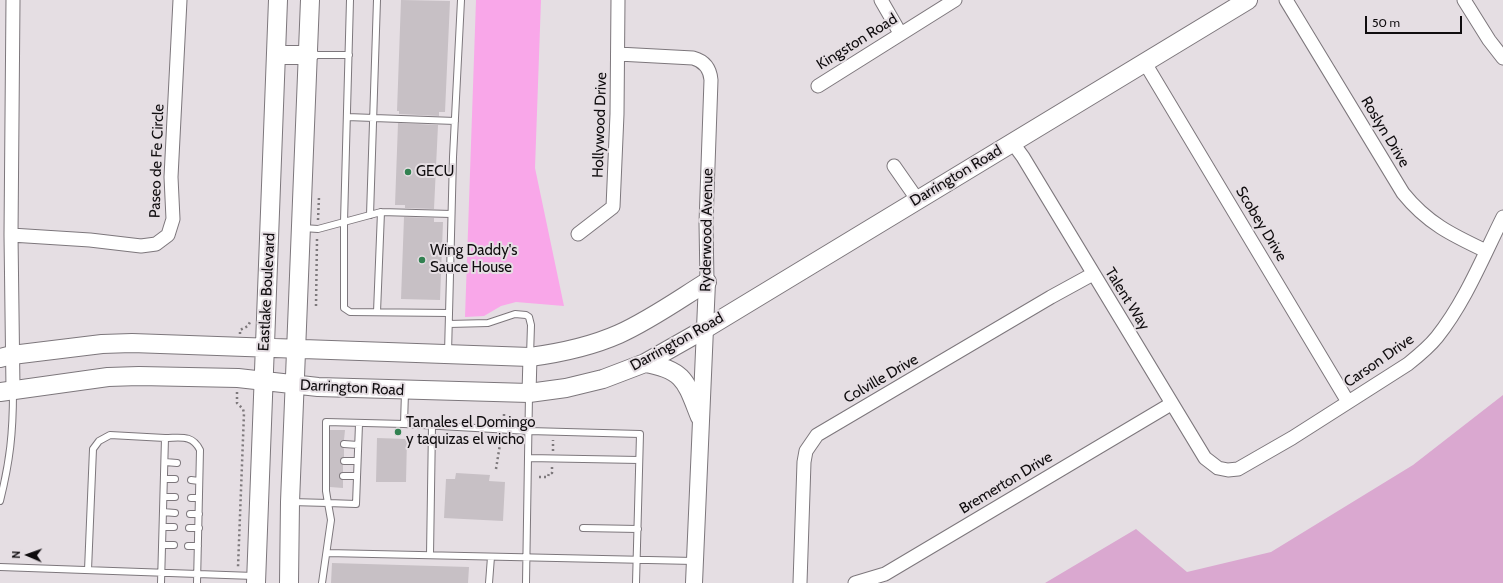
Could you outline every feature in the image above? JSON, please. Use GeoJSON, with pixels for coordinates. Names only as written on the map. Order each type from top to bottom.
{"type":"FeatureCollection","features":[{"type":"Feature","properties":{"kind":"main road","name":"Eastlake Boulevard"},"geometry":{"type":"LineString","coordinates":[[256,580],[278,0]]}},
{"type":"Feature","properties":{"kind":"main road"},"geometry":{"type":"LineString","coordinates":[[289,583],[290,502],[298,349],[310,0]]}},
{"type":"Feature","properties":{"kind":"main road","name":"Darrington Road"},"geometry":{"type":"LineString","coordinates":[[7,391],[108,377],[139,376],[238,378],[296,385],[405,390],[529,393],[566,388],[603,379],[645,363],[705,329],[917,199],[1248,0]]}},
{"type":"Feature","properties":{"kind":"main road"},"geometry":{"type":"LineString","coordinates":[[276,55],[309,55]]}},
{"type":"Feature","properties":{"kind":"main road"},"geometry":{"type":"LineString","coordinates":[[6,356],[102,344],[132,343],[530,357],[562,352],[618,334],[643,321],[707,282]]}},
{"type":"Feature","properties":{"kind":"main road"},"geometry":{"type":"LineString","coordinates":[[645,363],[673,370],[683,378],[700,417]]}},
{"type":"Feature","properties":{"kind":"street"},"geometry":{"type":"LineString","coordinates":[[7,391],[6,356],[11,235],[13,0]]}},
{"type":"Feature","properties":{"kind":"street","name":"Paseo de Fe Circle"},"geometry":{"type":"LineString","coordinates":[[11,235],[90,240],[141,246],[156,244],[168,235],[173,219],[172,164],[180,0]]}},
{"type":"Feature","properties":{"kind":"street","name":"Hollywood Drive"},"geometry":{"type":"LineString","coordinates":[[578,234],[613,207],[618,54],[618,0]]}},
{"type":"Feature","properties":{"kind":"street"},"geometry":{"type":"LineString","coordinates":[[881,0],[900,33]]}},
{"type":"Feature","properties":{"kind":"street","name":"Kingston Road"},"geometry":{"type":"LineString","coordinates":[[818,86],[900,33],[955,0]]}},
{"type":"Feature","properties":{"kind":"street","name":"Roslyn Drive"},"geometry":{"type":"LineString","coordinates":[[1286,0],[1403,193],[1414,206],[1440,228],[1486,251]]}},
{"type":"Feature","properties":{"kind":"street"},"geometry":{"type":"LineString","coordinates":[[1464,0],[1489,40],[1503,58]]}},
{"type":"Feature","properties":{"kind":"street","name":"Ryderwood Avenue"},"geometry":{"type":"LineString","coordinates":[[618,54],[693,58],[703,62],[709,71],[711,80],[706,200],[707,282],[694,583]]}},
{"type":"Feature","properties":{"kind":"street","name":"Scobey Drive"},"geometry":{"type":"LineString","coordinates":[[1145,63],[1348,402]]}},
{"type":"Feature","properties":{"kind":"street","name":"Talent Way"},"geometry":{"type":"LineString","coordinates":[[1012,142],[1023,157],[1205,458],[1218,468]]}},
{"type":"Feature","properties":{"kind":"street"},"geometry":{"type":"LineString","coordinates":[[894,166],[917,199]]}},
{"type":"Feature","properties":{"kind":"street","name":"Carson Drive"},"geometry":{"type":"LineString","coordinates":[[1218,468],[1228,470],[1238,468],[1292,438],[1408,364],[1436,338],[1454,313],[1503,217]]}},
{"type":"Feature","properties":{"kind":"street","name":"Colville Drive"},"geometry":{"type":"LineString","coordinates":[[800,583],[804,462],[806,451],[817,435],[1051,297],[1093,274]]}},
{"type":"Feature","properties":{"kind":"street"},"geometry":{"type":"LineString","coordinates":[[529,393],[530,357]]}},
{"type":"Feature","properties":{"kind":"street","name":"Bremerton Drive"},"geometry":{"type":"LineString","coordinates":[[855,583],[885,574],[1171,404]]}},
{"type":"Feature","properties":{"kind":"lane"},"geometry":{"type":"LineString","coordinates":[[350,0],[344,222],[344,308],[350,312],[449,313]]}},
{"type":"Feature","properties":{"kind":"lane"},"geometry":{"type":"LineString","coordinates":[[370,215],[377,0]]}},
{"type":"Feature","properties":{"kind":"lane"},"geometry":{"type":"LineString","coordinates":[[448,355],[451,214],[461,0]]}},
{"type":"Feature","properties":{"kind":"lane"},"geometry":{"type":"LineString","coordinates":[[309,55],[349,54]]}},
{"type":"Feature","properties":{"kind":"lane"},"geometry":{"type":"LineString","coordinates":[[347,117],[455,121]]}},
{"type":"Feature","properties":{"kind":"lane"},"geometry":{"type":"LineString","coordinates":[[302,228],[318,229],[381,212],[451,214]]}},
{"type":"Feature","properties":{"kind":"lane"},"geometry":{"type":"LineString","coordinates":[[377,312],[381,212]]}},
{"type":"Feature","properties":{"kind":"lane"},"geometry":{"type":"LineString","coordinates":[[449,324],[488,323],[515,314],[526,315],[529,317],[532,325],[530,357]]}},
{"type":"Feature","properties":{"kind":"lane"},"geometry":{"type":"LineString","coordinates":[[404,424],[405,390]]}},
{"type":"Feature","properties":{"kind":"lane"},"geometry":{"type":"LineString","coordinates":[[0,501],[9,465],[13,431],[7,391]]}},
{"type":"Feature","properties":{"kind":"lane"},"geometry":{"type":"LineString","coordinates":[[526,583],[529,393]]}},
{"type":"Feature","properties":{"kind":"lane"},"geometry":{"type":"LineString","coordinates":[[322,583],[331,520],[326,491],[328,460],[326,422],[404,424],[529,431],[640,434],[636,583]]}},
{"type":"Feature","properties":{"kind":"lane"},"geometry":{"type":"LineString","coordinates":[[290,502],[356,504],[359,424]]}},
{"type":"Feature","properties":{"kind":"lane"},"geometry":{"type":"LineString","coordinates":[[430,556],[432,426]]}},
{"type":"Feature","properties":{"kind":"lane"},"geometry":{"type":"LineString","coordinates":[[88,570],[94,448],[99,441],[110,435],[189,438],[196,442],[200,450],[197,583]]}},
{"type":"Feature","properties":{"kind":"lane"},"geometry":{"type":"LineString","coordinates":[[161,583],[165,438]]}},
{"type":"Feature","properties":{"kind":"lane"},"geometry":{"type":"LineString","coordinates":[[344,444],[358,445]]}},
{"type":"Feature","properties":{"kind":"lane"},"geometry":{"type":"LineString","coordinates":[[528,458],[639,460]]}},
{"type":"Feature","properties":{"kind":"lane"},"geometry":{"type":"LineString","coordinates":[[344,461],[357,461]]}},
{"type":"Feature","properties":{"kind":"lane"},"geometry":{"type":"LineString","coordinates":[[165,462],[177,463]]}},
{"type":"Feature","properties":{"kind":"lane"},"geometry":{"type":"LineString","coordinates":[[192,463],[199,463]]}},
{"type":"Feature","properties":{"kind":"lane"},"geometry":{"type":"LineString","coordinates":[[343,476],[357,476]]}},
{"type":"Feature","properties":{"kind":"lane"},"geometry":{"type":"LineString","coordinates":[[164,479],[175,480]]}},
{"type":"Feature","properties":{"kind":"lane"},"geometry":{"type":"LineString","coordinates":[[191,480],[199,481]]}},
{"type":"Feature","properties":{"kind":"lane"},"geometry":{"type":"LineString","coordinates":[[164,497],[175,497]]}},
{"type":"Feature","properties":{"kind":"lane"},"geometry":{"type":"LineString","coordinates":[[191,498],[199,498]]}},
{"type":"Feature","properties":{"kind":"lane"},"geometry":{"type":"LineString","coordinates":[[163,512],[175,513]]}},
{"type":"Feature","properties":{"kind":"lane"},"geometry":{"type":"LineString","coordinates":[[190,514],[199,514]]}},
{"type":"Feature","properties":{"kind":"lane"},"geometry":{"type":"LineString","coordinates":[[163,526],[174,527]]}},
{"type":"Feature","properties":{"kind":"lane"},"geometry":{"type":"LineString","coordinates":[[189,528],[199,528]]}},
{"type":"Feature","properties":{"kind":"lane"},"geometry":{"type":"LineString","coordinates":[[583,528],[638,529]]}},
{"type":"Feature","properties":{"kind":"lane"},"geometry":{"type":"LineString","coordinates":[[162,545],[174,545]]}},
{"type":"Feature","properties":{"kind":"lane"},"geometry":{"type":"LineString","coordinates":[[188,546],[198,546]]}},
{"type":"Feature","properties":{"kind":"lane"},"geometry":{"type":"LineString","coordinates":[[327,553],[694,561]]}},
{"type":"Feature","properties":{"kind":"lane"},"geometry":{"type":"LineString","coordinates":[[489,583],[491,557]]}},
{"type":"Feature","properties":{"kind":"lane"},"geometry":{"type":"LineString","coordinates":[[0,566],[237,576],[256,580]]}},
{"type":"Feature","properties":{"kind":"path"},"geometry":{"type":"LineString","coordinates":[[316,306],[317,241]]}},
{"type":"Feature","properties":{"kind":"path"},"geometry":{"type":"LineString","coordinates":[[237,399],[238,405],[243,409],[244,413],[237,576]]}},
{"type":"Feature","properties":{"kind":"path"},"geometry":{"type":"LineString","coordinates":[[496,469],[504,413]]}},
{"type":"Feature","properties":{"kind":"shaded area"},"geometry":{"type":"Polygon","coordinates":[[[476,0],[541,0],[535,168],[564,306],[516,302],[501,306],[484,316],[465,317],[476,0]]]}},
{"type":"Feature","properties":{"kind":"shaded area"},"geometry":{"type":"Polygon","coordinates":[[[1503,395],[1503,583],[1045,583],[1136,529],[1187,572],[1271,552],[1413,465],[1503,395]]]}},
{"type":"Feature","properties":{"kind":"building"},"geometry":{"type":"Polygon","coordinates":[[[401,0],[450,1],[445,112],[439,112],[439,116],[399,114],[399,111],[397,111],[401,0]]]}},
{"type":"Feature","properties":{"kind":"building","name":"GECU"},"geometry":{"type":"Polygon","coordinates":[[[398,123],[438,125],[434,209],[405,208],[405,205],[395,205],[398,123]]]}},
{"type":"Feature","properties":{"kind":"building","name":"Wing Daddy's Sauce House"},"geometry":{"type":"Polygon","coordinates":[[[404,217],[434,218],[434,222],[443,222],[440,300],[401,299],[404,217]]]}},
{"type":"Feature","properties":{"kind":"building"},"geometry":{"type":"Polygon","coordinates":[[[330,430],[345,430],[344,440],[340,444],[344,449],[344,457],[340,461],[343,465],[343,472],[339,476],[343,480],[343,488],[330,487],[330,430]]]}},
{"type":"Feature","properties":{"kind":"building"},"geometry":{"type":"Polygon","coordinates":[[[377,438],[407,439],[406,482],[376,482],[377,438]]]}},
{"type":"Feature","properties":{"kind":"building"},"geometry":{"type":"Polygon","coordinates":[[[456,473],[490,475],[489,481],[505,482],[503,521],[444,518],[446,479],[455,479],[456,473]]]}},
{"type":"Feature","properties":{"kind":"building"},"geometry":{"type":"Polygon","coordinates":[[[332,563],[469,567],[468,583],[331,583],[332,563]]]}},
{"type":"Feature","properties":{"kind":"place","name":"GECU"},"geometry":{"type":"Point","coordinates":[408,172]}},
{"type":"Feature","properties":{"kind":"place","name":"Wing Daddy's Sauce House"},"geometry":{"type":"Point","coordinates":[422,260]}},
{"type":"Feature","properties":{"kind":"place","name":"Tamales el Domingo y taquizas el wicho"},"geometry":{"type":"Point","coordinates":[398,432]}}]}
